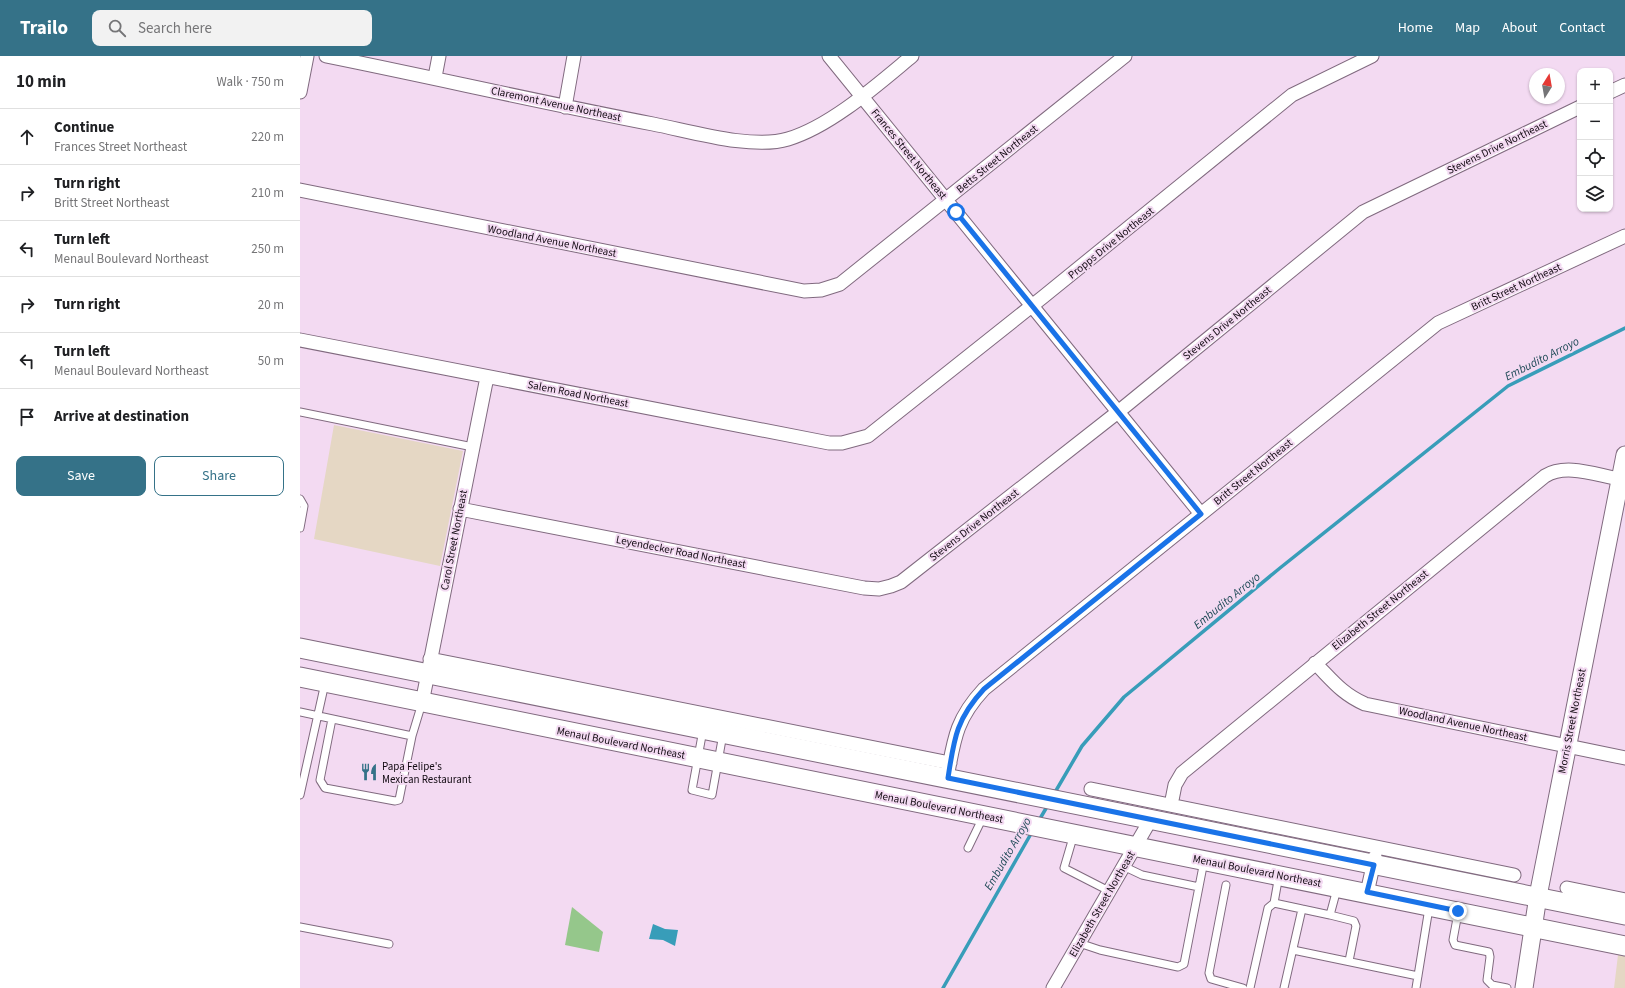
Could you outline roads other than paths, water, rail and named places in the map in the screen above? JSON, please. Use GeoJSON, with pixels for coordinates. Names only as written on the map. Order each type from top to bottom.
{"type":"FeatureCollection","features":[{"type":"Feature","properties":{"kind":"main road"},"geometry":{"type":"LineString","coordinates":[[300,648],[429,667],[723,734],[949,771],[1021,794],[1081,807],[1375,856],[1538,896],[1625,915]]}},
{"type":"Feature","properties":{"kind":"main road","name":"Menaul Boulevard Northeast"},"geometry":{"type":"LineString","coordinates":[[300,677],[422,703],[1367,892],[1625,946]]}},
{"type":"Feature","properties":{"kind":"street"},"geometry":{"type":"LineString","coordinates":[[300,92],[307,56]]}},
{"type":"Feature","properties":{"kind":"street","name":"Claremont Avenue Northeast"},"geometry":{"type":"LineString","coordinates":[[326,56],[348,58],[565,107],[725,138],[773,142],[787,140],[808,132],[862,97],[912,56]]}},
{"type":"Feature","properties":{"kind":"street"},"geometry":{"type":"LineString","coordinates":[[435,77],[439,56]]}},
{"type":"Feature","properties":{"kind":"street"},"geometry":{"type":"LineString","coordinates":[[565,107],[574,56]]}},
{"type":"Feature","properties":{"kind":"street","name":"Frances Street Northeast"},"geometry":{"type":"LineString","coordinates":[[829,56],[1201,514]]}},
{"type":"Feature","properties":{"kind":"street","name":"Betts Street Northeast"},"geometry":{"type":"LineString","coordinates":[[804,291],[821,290],[840,284],[1125,56]]}},
{"type":"Feature","properties":{"kind":"street","name":"Propps Drive Northeast"},"geometry":{"type":"LineString","coordinates":[[856,440],[868,436],[1032,306],[1292,95],[1372,56]]}},
{"type":"Feature","properties":{"kind":"street"},"geometry":{"type":"LineString","coordinates":[[1613,91],[1625,85]]}},
{"type":"Feature","properties":{"kind":"street","name":"Stevens Drive Northeast"},"geometry":{"type":"LineString","coordinates":[[901,582],[1118,412],[1363,212],[1577,108]]}},
{"type":"Feature","properties":{"kind":"street","name":"Woodland Avenue Northeast"},"geometry":{"type":"LineString","coordinates":[[300,190],[804,291]]}},
{"type":"Feature","properties":{"kind":"street","name":"Britt Street Northeast"},"geometry":{"type":"LineString","coordinates":[[949,771],[955,735],[963,715],[984,689],[1438,323],[1625,236]]}},
{"type":"Feature","properties":{"kind":"street","name":"Salem Road Northeast"},"geometry":{"type":"LineString","coordinates":[[300,340],[829,443],[856,440]]}},
{"type":"Feature","properties":{"kind":"street","name":"Carol Street Northeast"},"geometry":{"type":"LineString","coordinates":[[422,703],[487,377]]}},
{"type":"Feature","properties":{"kind":"street","name":"Morris Street Northeast"},"geometry":{"type":"LineString","coordinates":[[1524,988],[1538,896],[1625,455]]}},
{"type":"Feature","properties":{"kind":"street","name":"Elizabeth Street Northeast"},"geometry":{"type":"LineString","coordinates":[[1171,805],[1175,785],[1182,773],[1545,476],[1553,471],[1564,469],[1620,479]]}},
{"type":"Feature","properties":{"kind":"street","name":"Leyendecker Road Northeast"},"geometry":{"type":"LineString","coordinates":[[460,509],[864,588],[878,589],[901,582]]}},
{"type":"Feature","properties":{"kind":"street","name":"Woodland Avenue Northeast"},"geometry":{"type":"LineString","coordinates":[[1315,663],[1338,688],[1350,697],[1365,704],[1625,758]]}},
{"type":"Feature","properties":{"kind":"street"},"geometry":{"type":"LineString","coordinates":[[429,667],[949,771]]}},
{"type":"Feature","properties":{"kind":"street"},"geometry":{"type":"LineString","coordinates":[[1091,788],[1171,805],[1375,856],[1514,875]]}},
{"type":"Feature","properties":{"kind":"street","name":"Elizabeth Street Northeast"},"geometry":{"type":"LineString","coordinates":[[1053,988],[1151,819]]}},
{"type":"Feature","properties":{"kind":"street"},"geometry":{"type":"LineString","coordinates":[[1367,892],[1375,856]]}},
{"type":"Feature","properties":{"kind":"street"},"geometry":{"type":"LineString","coordinates":[[1567,888],[1625,900]]}},
{"type":"Feature","properties":{"kind":"lane"},"geometry":{"type":"LineString","coordinates":[[300,412],[473,447]]}},
{"type":"Feature","properties":{"kind":"lane"},"geometry":{"type":"LineString","coordinates":[[300,499],[304,506],[300,528]]}},
{"type":"Feature","properties":{"kind":"lane"},"geometry":{"type":"LineString","coordinates":[[300,795],[325,683]]}},
{"type":"Feature","properties":{"kind":"lane"},"geometry":{"type":"LineString","coordinates":[[332,719],[320,780],[325,788],[395,801],[399,800],[412,736],[422,703]]}},
{"type":"Feature","properties":{"kind":"lane"},"geometry":{"type":"LineString","coordinates":[[300,712],[412,736]]}},
{"type":"Feature","properties":{"kind":"lane"},"geometry":{"type":"LineString","coordinates":[[703,730],[692,790],[712,795],[723,734]]}},
{"type":"Feature","properties":{"kind":"lane"},"geometry":{"type":"LineString","coordinates":[[968,848],[984,816]]}},
{"type":"Feature","properties":{"kind":"lane"},"geometry":{"type":"LineString","coordinates":[[1074,834],[1064,868],[1109,891]]}},
{"type":"Feature","properties":{"kind":"lane"},"geometry":{"type":"LineString","coordinates":[[1079,943],[1100,950],[1178,967],[1184,964],[1204,860]]}},
{"type":"Feature","properties":{"kind":"lane"},"geometry":{"type":"LineString","coordinates":[[1123,866],[1142,875],[1199,887]]}},
{"type":"Feature","properties":{"kind":"lane"},"geometry":{"type":"LineString","coordinates":[[1250,988],[1268,908],[1274,903],[1279,875]]}},
{"type":"Feature","properties":{"kind":"lane"},"geometry":{"type":"LineString","coordinates":[[1226,885],[1209,973],[1211,979],[1243,988]]}},
{"type":"Feature","properties":{"kind":"lane"},"geometry":{"type":"LineString","coordinates":[[1330,915],[1337,887]]}},
{"type":"Feature","properties":{"kind":"lane"},"geometry":{"type":"LineString","coordinates":[[1274,903],[1354,921],[1356,926],[1349,961]]}},
{"type":"Feature","properties":{"kind":"lane"},"geometry":{"type":"LineString","coordinates":[[1416,988],[1430,905]]}},
{"type":"Feature","properties":{"kind":"lane"},"geometry":{"type":"LineString","coordinates":[[1284,988],[1302,909]]}},
{"type":"Feature","properties":{"kind":"lane"},"geometry":{"type":"LineString","coordinates":[[1458,911],[1453,940],[1455,945],[1489,952],[1490,957],[1486,980],[1492,985],[1507,988]]}},
{"type":"Feature","properties":{"kind":"lane"},"geometry":{"type":"LineString","coordinates":[[300,927],[389,944]]}},
{"type":"Feature","properties":{"kind":"lane"},"geometry":{"type":"LineString","coordinates":[[1293,950],[1418,976]]}},
{"type":"Feature","properties":{"kind":"water"},"geometry":{"type":"Polygon","coordinates":[[[653,924],[665,929],[678,930],[675,946],[663,940],[649,939],[653,924]]]}},
{"type":"Feature","properties":{"kind":"waterway","name":"Embudito Arroyo"},"geometry":{"type":"LineString","coordinates":[[1054,794],[1082,746],[1124,697],[1280,568],[1508,386],[1625,328]]}},
{"type":"Feature","properties":{"kind":"waterway","name":"Embudito Arroyo"},"geometry":{"type":"LineString","coordinates":[[1038,822],[1048,805]]}},
{"type":"Feature","properties":{"kind":"waterway","name":"Embudito Arroyo"},"geometry":{"type":"LineString","coordinates":[[943,988],[1032,832]]}},
{"type":"Feature","properties":{"kind":"place","name":"Papa Felipe's Mexican Restaurant"},"geometry":{"type":"Point","coordinates":[369,772]}}]}
